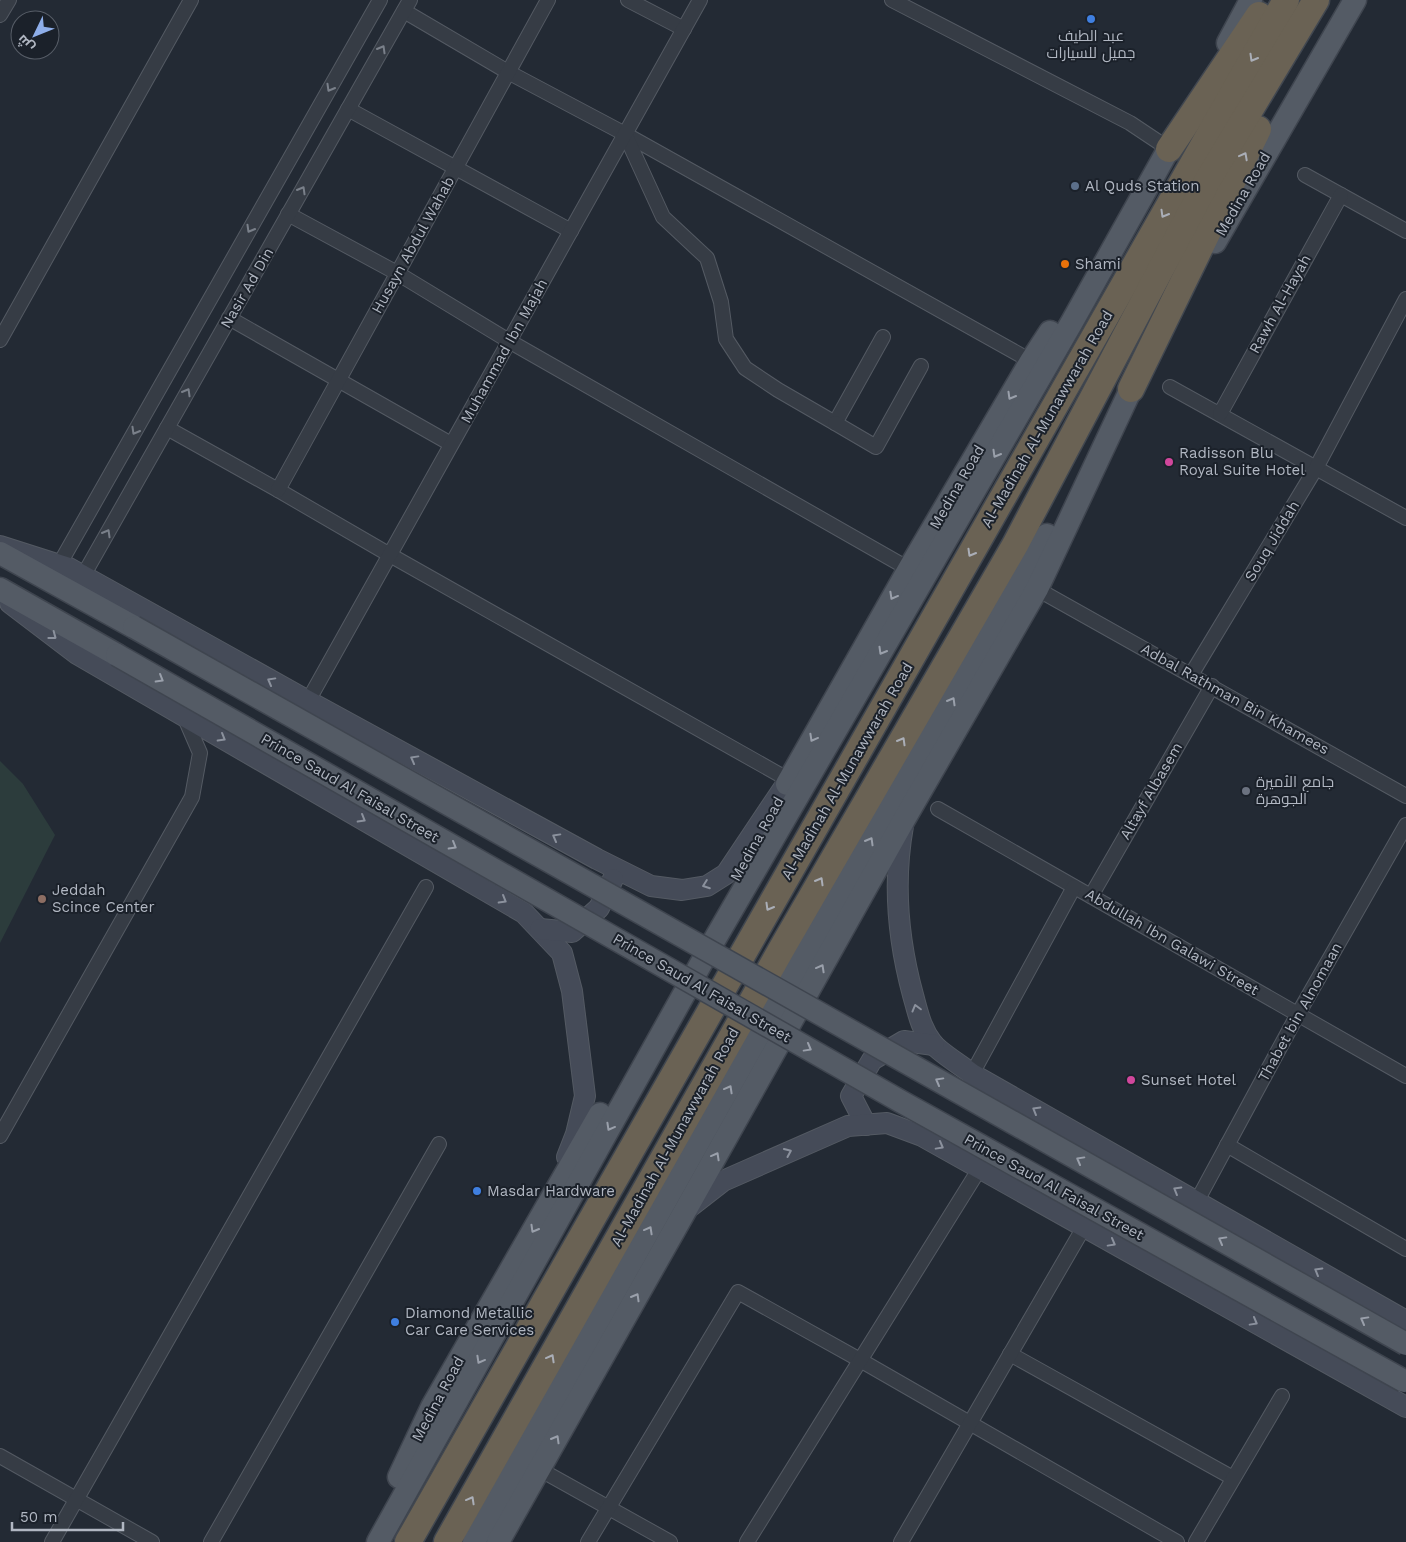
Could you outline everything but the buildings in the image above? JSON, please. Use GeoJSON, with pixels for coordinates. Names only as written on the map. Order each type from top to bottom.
{"type":"FeatureCollection","features":[{"type":"Feature","properties":{"kind":"highway"},"geometry":{"type":"LineString","coordinates":[[1169,149],[1269,0]]}},
{"type":"Feature","properties":{"kind":"highway","name":"Al-Madinah Al-Munawwarah Road"},"geometry":{"type":"LineString","coordinates":[[408,1542],[1286,0]]}},
{"type":"Feature","properties":{"kind":"highway","name":"Al-Madinah Al-Munawwarah Road"},"geometry":{"type":"LineString","coordinates":[[447,1542],[782,948],[1015,545],[1209,178],[1316,0]]}},
{"type":"Feature","properties":{"kind":"highway"},"geometry":{"type":"LineString","coordinates":[[1131,389],[1240,162],[1326,0]]}},
{"type":"Feature","properties":{"kind":"main road","name":"Medina Road"},"geometry":{"type":"LineString","coordinates":[[378,1542],[708,951],[1072,322],[1251,0]]}},
{"type":"Feature","properties":{"kind":"main road","name":"Medina Road"},"geometry":{"type":"LineString","coordinates":[[474,1542],[783,992],[1355,0]]}},
{"type":"Feature","properties":{"kind":"main road","name":"Medina Road"},"geometry":{"type":"LineString","coordinates":[[368,1542],[432,1407],[710,923],[908,569],[1031,361],[1169,149]]}},
{"type":"Feature","properties":{"kind":"main road","name":"Medina Road"},"geometry":{"type":"LineString","coordinates":[[498,1542],[686,1211],[905,818],[1037,589],[1131,389]]}},
{"type":"Feature","properties":{"kind":"main road"},"geometry":{"type":"LineString","coordinates":[[0,553],[1406,1344]]}},
{"type":"Feature","properties":{"kind":"main road","name":"Prince Saud Al Faisal Street"},"geometry":{"type":"LineString","coordinates":[[0,589],[765,1025],[1405,1382]]}},
{"type":"Feature","properties":{"kind":"street"},"geometry":{"type":"LineString","coordinates":[[0,16],[9,0]]}},
{"type":"Feature","properties":{"kind":"street"},"geometry":{"type":"LineString","coordinates":[[0,340],[191,0]]}},
{"type":"Feature","properties":{"kind":"street","name":"Nasir Ad Din"},"geometry":{"type":"LineString","coordinates":[[59,565],[380,0]]}},
{"type":"Feature","properties":{"kind":"street","name":"Husayn Abdul Wahab"},"geometry":{"type":"LineString","coordinates":[[278,490],[548,0]]}},
{"type":"Feature","properties":{"kind":"street"},"geometry":{"type":"LineString","coordinates":[[628,0],[684,29]]}},
{"type":"Feature","properties":{"kind":"street","name":"Muhammad Ibn Majah"},"geometry":{"type":"LineString","coordinates":[[308,701],[700,0]]}},
{"type":"Feature","properties":{"kind":"street"},"geometry":{"type":"LineString","coordinates":[[892,0],[1130,123],[1169,149]]}},
{"type":"Feature","properties":{"kind":"street"},"geometry":{"type":"LineString","coordinates":[[407,6],[508,72],[626,134],[1031,361]]}},
{"type":"Feature","properties":{"kind":"street","name":"Nasir Ad Din"},"geometry":{"type":"LineString","coordinates":[[83,576],[407,6]]}},
{"type":"Feature","properties":{"kind":"street"},"geometry":{"type":"LineString","coordinates":[[348,109],[571,231]]}},
{"type":"Feature","properties":{"kind":"street"},"geometry":{"type":"LineString","coordinates":[[626,134],[663,217],[707,258],[721,302],[726,339],[745,368],[778,390],[876,447],[921,366]]}},
{"type":"Feature","properties":{"kind":"street"},"geometry":{"type":"LineString","coordinates":[[1306,175],[1406,230]]}},
{"type":"Feature","properties":{"kind":"street","name":"Rawh Al-Hayah"},"geometry":{"type":"LineString","coordinates":[[1220,414],[1341,195]]}},
{"type":"Feature","properties":{"kind":"street"},"geometry":{"type":"LineString","coordinates":[[288,214],[397,274],[509,341],[908,569]]}},
{"type":"Feature","properties":{"kind":"street","name":"Souq Jiddah"},"geometry":{"type":"LineString","coordinates":[[1191,675],[1316,468],[1406,299]]}},
{"type":"Feature","properties":{"kind":"street"},"geometry":{"type":"LineString","coordinates":[[230,318],[451,444]]}},
{"type":"Feature","properties":{"kind":"street"},"geometry":{"type":"LineString","coordinates":[[835,423],[883,337]]}},
{"type":"Feature","properties":{"kind":"street"},"geometry":{"type":"LineString","coordinates":[[1170,387],[1406,518]]}},
{"type":"Feature","properties":{"kind":"street"},"geometry":{"type":"LineString","coordinates":[[0,546],[59,565],[83,576],[597,859],[651,886],[682,890],[707,886],[726,874],[789,780],[167,428]]}},
{"type":"Feature","properties":{"kind":"street","name":"Adbal Rathman Bin Khamees"},"geometry":{"type":"LineString","coordinates":[[1037,589],[1406,796]]}},
{"type":"Feature","properties":{"kind":"street"},"geometry":{"type":"LineString","coordinates":[[0,596],[77,654],[524,913],[562,953],[572,991],[585,1096],[576,1134],[549,1202]]}},
{"type":"Feature","properties":{"kind":"street","name":"Altayf Albasem"},"geometry":{"type":"LineString","coordinates":[[1091,896],[1212,686]]}},
{"type":"Feature","properties":{"kind":"street"},"geometry":{"type":"LineString","coordinates":[[0,1136],[192,797],[200,753],[184,716]]}},
{"type":"Feature","properties":{"kind":"street","name":"Abdullah Ibn Galawi Street"},"geometry":{"type":"LineString","coordinates":[[938,809],[1406,1076]]}},
{"type":"Feature","properties":{"kind":"street"},"geometry":{"type":"LineString","coordinates":[[905,818],[898,852],[898,917],[908,978],[918,1016],[921,1025],[934,1045],[972,1074],[1406,1321]]}},
{"type":"Feature","properties":{"kind":"street","name":"Thabet bin Alnomaan"},"geometry":{"type":"LineString","coordinates":[[1197,1202],[1298,1014],[1406,824]]}},
{"type":"Feature","properties":{"kind":"street"},"geometry":{"type":"LineString","coordinates":[[540,929],[572,932],[599,908],[613,879],[597,859]]}},
{"type":"Feature","properties":{"kind":"street"},"geometry":{"type":"LineString","coordinates":[[52,1542],[426,887]]}},
{"type":"Feature","properties":{"kind":"street"},"geometry":{"type":"LineString","coordinates":[[972,1074],[1074,887]]}},
{"type":"Feature","properties":{"kind":"street"},"geometry":{"type":"LineString","coordinates":[[866,1125],[851,1096],[872,1060],[904,1041],[934,1045]]}},
{"type":"Feature","properties":{"kind":"street"},"geometry":{"type":"LineString","coordinates":[[686,1211],[723,1182],[848,1126],[887,1124],[922,1136],[1406,1407]]}},
{"type":"Feature","properties":{"kind":"street"},"geometry":{"type":"LineString","coordinates":[[211,1542],[440,1144]]}},
{"type":"Feature","properties":{"kind":"street"},"geometry":{"type":"LineString","coordinates":[[1227,1145],[1406,1249]]}},
{"type":"Feature","properties":{"kind":"street"},"geometry":{"type":"LineString","coordinates":[[748,1542],[980,1168]]}},
{"type":"Feature","properties":{"kind":"street"},"geometry":{"type":"LineString","coordinates":[[901,1542],[1084,1227]]}},
{"type":"Feature","properties":{"kind":"street"},"geometry":{"type":"LineString","coordinates":[[588,1542],[738,1292],[1177,1542]]}},
{"type":"Feature","properties":{"kind":"street"},"geometry":{"type":"LineString","coordinates":[[1010,1354],[1233,1478]]}},
{"type":"Feature","properties":{"kind":"street"},"geometry":{"type":"LineString","coordinates":[[1196,1542],[1282,1396]]}},
{"type":"Feature","properties":{"kind":"street"},"geometry":{"type":"LineString","coordinates":[[0,1456],[152,1542]]}},
{"type":"Feature","properties":{"kind":"street"},"geometry":{"type":"LineString","coordinates":[[539,1469],[670,1542]]}},
{"type":"Feature","properties":{"kind":"shaded area"},"geometry":{"type":"Polygon","coordinates":[[[0,761],[23,784],[55,835],[0,943],[0,761]]]}},
{"type":"Feature","properties":{"kind":"place","name":"عبد الطيف جميل للسيارات"},"geometry":{"type":"Point","coordinates":[1091,19]}},
{"type":"Feature","properties":{"kind":"place","name":"Al Quds Station"},"geometry":{"type":"Point","coordinates":[1075,186]}},
{"type":"Feature","properties":{"kind":"place","name":"Shami"},"geometry":{"type":"Point","coordinates":[1065,264]}},
{"type":"Feature","properties":{"kind":"place","name":"Radisson Blu Royal Suite Hotel"},"geometry":{"type":"Point","coordinates":[1169,462]}},
{"type":"Feature","properties":{"kind":"place","name":"جامع الأميرة الجوهرة"},"geometry":{"type":"Point","coordinates":[1246,791]}},
{"type":"Feature","properties":{"kind":"place","name":"Jeddah Scince Center"},"geometry":{"type":"Point","coordinates":[42,899]}},
{"type":"Feature","properties":{"kind":"place","name":"Sunset Hotel"},"geometry":{"type":"Point","coordinates":[1131,1080]}},
{"type":"Feature","properties":{"kind":"place","name":"Masdar Hardware"},"geometry":{"type":"Point","coordinates":[477,1191]}},
{"type":"Feature","properties":{"kind":"place","name":"Diamond Metallic Car Care Services"},"geometry":{"type":"Point","coordinates":[395,1322]}}]}
